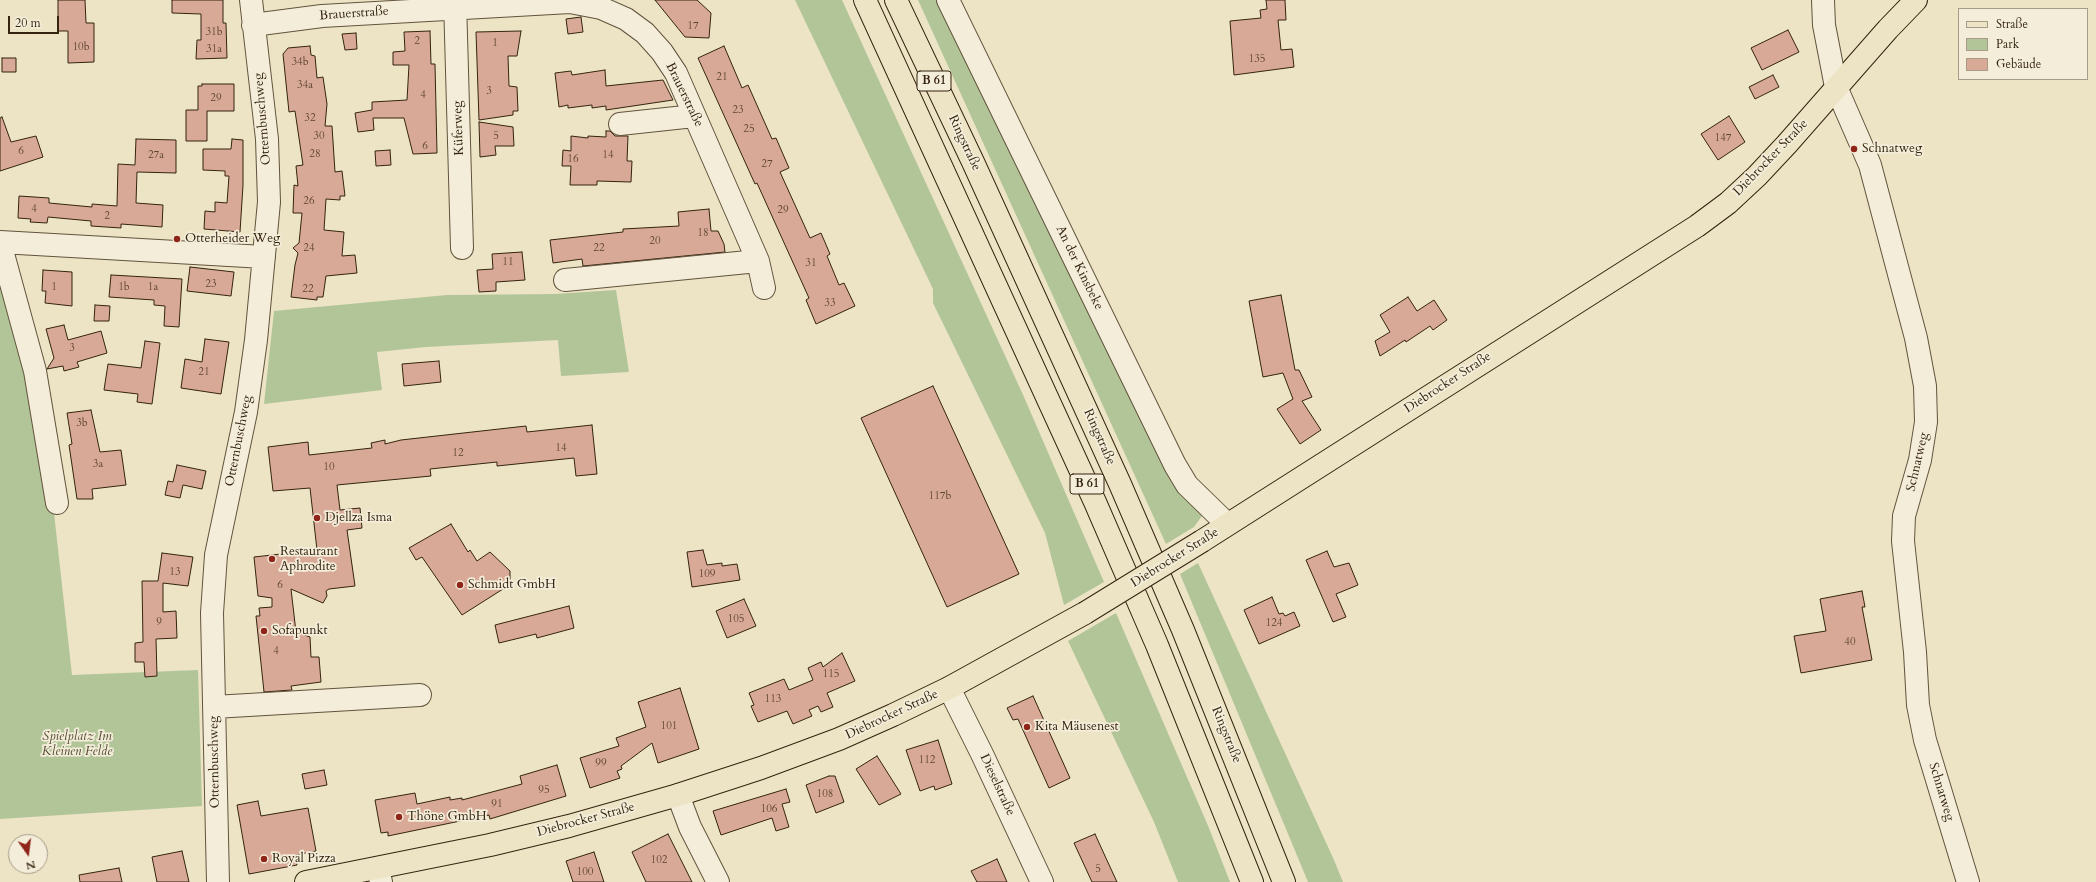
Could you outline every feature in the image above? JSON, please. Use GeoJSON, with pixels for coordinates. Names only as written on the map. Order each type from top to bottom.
{"type":"FeatureCollection","features":[{"type":"Feature","properties":{"kind":"main road","name":"B 61"},"geometry":{"type":"LineString","coordinates":[[865,0],[1095,502],[1163,660],[1252,882]]}},
{"type":"Feature","properties":{"kind":"main road","name":"Ringstraße"},"geometry":{"type":"LineString","coordinates":[[896,0],[976,169],[1120,484],[1183,630],[1284,882]]}},
{"type":"Feature","properties":{"kind":"main road","name":"Diebrocker Straße"},"geometry":{"type":"LineString","coordinates":[[306,882],[379,875],[562,828],[678,795],[761,768],[839,739],[949,688],[1086,613],[1202,541],[1697,226],[1728,203],[1757,176],[1916,0]]}},
{"type":"Feature","properties":{"kind":"street","name":"Otternbuschweg"},"geometry":{"type":"LineString","coordinates":[[218,882],[212,613],[216,555],[246,412],[256,340],[269,202],[267,139],[251,0]]}},
{"type":"Feature","properties":{"kind":"street","name":"An der Kinsbeke"},"geometry":{"type":"LineString","coordinates":[[948,0],[1175,465],[1187,485],[1227,524]]}},
{"type":"Feature","properties":{"kind":"street","name":"Schnatweg"},"geometry":{"type":"LineString","coordinates":[[1823,0],[1824,24],[1836,87],[1872,172],[1916,338],[1925,386],[1926,422],[1920,460],[1904,516],[1903,541],[1916,652],[1918,705],[1925,740],[1968,882]]}},
{"type":"Feature","properties":{"kind":"street","name":"Brauerstraße"},"geometry":{"type":"LineString","coordinates":[[253,25],[322,16],[455,4],[570,2],[601,8],[626,19],[645,33],[662,52],[676,73],[758,261],[764,288]]}},
{"type":"Feature","properties":{"kind":"street","name":"Küferweg"},"geometry":{"type":"LineString","coordinates":[[455,4],[462,248]]}},
{"type":"Feature","properties":{"kind":"street"},"geometry":{"type":"LineString","coordinates":[[620,124],[694,116]]}},
{"type":"Feature","properties":{"kind":"street"},"geometry":{"type":"LineString","coordinates":[[57,503],[35,371],[0,243],[264,257]]}},
{"type":"Feature","properties":{"kind":"street"},"geometry":{"type":"LineString","coordinates":[[565,280],[758,261]]}},
{"type":"Feature","properties":{"kind":"street","name":"Dieselstraße"},"geometry":{"type":"LineString","coordinates":[[949,688],[986,760],[1042,882]]}},
{"type":"Feature","properties":{"kind":"street"},"geometry":{"type":"LineString","coordinates":[[214,707],[420,695]]}},
{"type":"Feature","properties":{"kind":"street"},"geometry":{"type":"LineString","coordinates":[[678,795],[690,827],[718,882]]}},
{"type":"Feature","properties":{"kind":"green space"},"geometry":{"type":"Polygon","coordinates":[[[795,0],[842,0],[1024,397],[1104,582],[1064,605],[1045,533],[933,303],[933,289],[795,0]]]}},
{"type":"Feature","properties":{"kind":"green space"},"geometry":{"type":"Polygon","coordinates":[[[918,0],[941,0],[1204,513],[1194,527],[1166,544],[918,0]]]}},
{"type":"Feature","properties":{"kind":"green space","name":"Spielplatz Im Kleinen Felde"},"geometry":{"type":"Polygon","coordinates":[[[0,280],[30,384],[53,504],[72,675],[198,670],[202,806],[0,819],[0,280]]]}},
{"type":"Feature","properties":{"kind":"green space"},"geometry":{"type":"Polygon","coordinates":[[[616,290],[629,372],[561,376],[558,340],[426,347],[377,352],[382,390],[264,404],[274,311],[447,295],[555,294],[616,290]]]}},
{"type":"Feature","properties":{"kind":"green space"},"geometry":{"type":"Polygon","coordinates":[[[1198,563],[1343,882],[1308,882],[1180,574],[1198,563]]]}},
{"type":"Feature","properties":{"kind":"green space"},"geometry":{"type":"Polygon","coordinates":[[[1116,613],[1209,828],[1230,882],[1178,882],[1154,822],[1068,641],[1116,613]]]}},
{"type":"Feature","properties":{"kind":"building"},"geometry":{"type":"Polygon","coordinates":[[[58,0],[85,0],[86,23],[94,23],[94,62],[68,63],[68,31],[58,31],[58,0]]]}},
{"type":"Feature","properties":{"kind":"building"},"geometry":{"type":"Polygon","coordinates":[[[172,0],[223,0],[223,23],[226,23],[227,58],[196,59],[197,40],[201,40],[201,14],[172,13],[172,0]]]}},
{"type":"Feature","properties":{"kind":"building"},"geometry":{"type":"Polygon","coordinates":[[[655,0],[697,0],[711,13],[709,38],[685,37],[655,0]]]}},
{"type":"Feature","properties":{"kind":"building"},"geometry":{"type":"Polygon","coordinates":[[[1266,0],[1285,0],[1286,20],[1278,20],[1281,50],[1292,49],[1294,67],[1234,75],[1230,21],[1261,18],[1260,10],[1267,9],[1266,0]]]}},
{"type":"Feature","properties":{"kind":"building"},"geometry":{"type":"Polygon","coordinates":[[[581,17],[583,32],[568,34],[566,19],[581,17]]]}},
{"type":"Feature","properties":{"kind":"building"},"geometry":{"type":"Polygon","coordinates":[[[1788,30],[1799,52],[1762,70],[1751,48],[1788,30]]]}},
{"type":"Feature","properties":{"kind":"building"},"geometry":{"type":"Polygon","coordinates":[[[430,31],[431,64],[435,64],[437,153],[413,154],[404,118],[373,118],[374,130],[358,132],[355,113],[372,110],[372,102],[407,100],[409,65],[393,65],[393,52],[405,51],[404,32],[430,31]]]}},
{"type":"Feature","properties":{"kind":"building"},"geometry":{"type":"Polygon","coordinates":[[[521,31],[517,56],[508,56],[509,86],[517,87],[518,111],[513,111],[513,115],[479,120],[476,32],[521,31]]]}},
{"type":"Feature","properties":{"kind":"building"},"geometry":{"type":"Polygon","coordinates":[[[356,33],[357,49],[345,50],[342,34],[356,33]]]}},
{"type":"Feature","properties":{"kind":"building"},"geometry":{"type":"Polygon","coordinates":[[[310,46],[311,55],[315,56],[317,78],[323,77],[327,104],[325,126],[332,126],[335,172],[342,171],[345,196],[340,196],[340,200],[326,199],[324,230],[344,232],[342,256],[355,255],[357,273],[326,276],[323,297],[317,297],[317,300],[291,297],[298,253],[293,248],[299,243],[302,213],[293,213],[294,185],[298,186],[296,166],[303,165],[295,111],[289,112],[283,54],[288,48],[310,46]]]}},
{"type":"Feature","properties":{"kind":"building"},"geometry":{"type":"Polygon","coordinates":[[[724,46],[742,88],[748,85],[772,139],[776,138],[789,168],[780,172],[810,238],[821,233],[830,254],[827,256],[839,285],[844,283],[855,306],[816,324],[806,300],[809,298],[698,58],[724,46]]]}},
{"type":"Feature","properties":{"kind":"building"},"geometry":{"type":"Polygon","coordinates":[[[2,58],[16,58],[16,72],[2,72],[2,58]]]}},
{"type":"Feature","properties":{"kind":"building"},"geometry":{"type":"Polygon","coordinates":[[[605,70],[606,86],[663,80],[673,100],[606,110],[606,106],[592,108],[592,105],[568,108],[568,105],[559,107],[555,73],[571,71],[572,75],[605,70]]]}},
{"type":"Feature","properties":{"kind":"building"},"geometry":{"type":"Polygon","coordinates":[[[1773,75],[1779,87],[1755,99],[1749,87],[1773,75]]]}},
{"type":"Feature","properties":{"kind":"building"},"geometry":{"type":"Polygon","coordinates":[[[202,84],[234,84],[234,111],[207,111],[207,141],[186,141],[186,110],[198,110],[198,86],[202,86],[202,84]]]}},
{"type":"Feature","properties":{"kind":"building"},"geometry":{"type":"Polygon","coordinates":[[[1729,116],[1745,142],[1718,160],[1701,134],[1729,116]]]}},
{"type":"Feature","properties":{"kind":"building"},"geometry":{"type":"Polygon","coordinates":[[[2,117],[11,142],[36,136],[43,157],[0,171],[0,118],[2,117]]]}},
{"type":"Feature","properties":{"kind":"building"},"geometry":{"type":"Polygon","coordinates":[[[479,122],[513,127],[514,146],[495,146],[496,155],[480,157],[479,122]]]}},
{"type":"Feature","properties":{"kind":"building"},"geometry":{"type":"Polygon","coordinates":[[[606,131],[610,131],[615,136],[628,136],[627,161],[632,161],[631,182],[597,181],[597,185],[570,185],[571,166],[562,166],[563,150],[571,151],[571,136],[588,138],[588,136],[606,137],[606,131]]]}},
{"type":"Feature","properties":{"kind":"building"},"geometry":{"type":"Polygon","coordinates":[[[136,139],[176,140],[176,173],[137,172],[136,203],[163,205],[162,227],[121,224],[121,228],[91,226],[91,221],[48,217],[47,223],[30,222],[31,219],[18,218],[19,196],[49,198],[49,203],[92,207],[92,204],[117,206],[118,164],[135,165],[136,139]]]}},
{"type":"Feature","properties":{"kind":"building"},"geometry":{"type":"Polygon","coordinates":[[[232,139],[243,140],[243,185],[240,232],[204,229],[205,211],[215,212],[215,202],[227,203],[229,176],[225,176],[225,171],[203,170],[203,149],[231,149],[232,139]]]}},
{"type":"Feature","properties":{"kind":"building"},"geometry":{"type":"Polygon","coordinates":[[[390,150],[391,165],[376,166],[375,151],[390,150]]]}},
{"type":"Feature","properties":{"kind":"building"},"geometry":{"type":"Polygon","coordinates":[[[709,209],[711,231],[718,231],[724,244],[725,252],[583,266],[582,259],[553,263],[550,240],[623,232],[623,229],[679,226],[678,212],[709,209]]]}},
{"type":"Feature","properties":{"kind":"building"},"geometry":{"type":"Polygon","coordinates":[[[522,252],[525,280],[496,282],[496,291],[479,292],[477,270],[493,269],[492,254],[522,252]]]}},
{"type":"Feature","properties":{"kind":"building"},"geometry":{"type":"Polygon","coordinates":[[[190,267],[234,272],[231,296],[187,291],[190,267]]]}},
{"type":"Feature","properties":{"kind":"building"},"geometry":{"type":"Polygon","coordinates":[[[43,270],[72,272],[72,306],[45,303],[46,291],[42,291],[43,270]]]}},
{"type":"Feature","properties":{"kind":"building"},"geometry":{"type":"Polygon","coordinates":[[[111,275],[182,279],[179,327],[164,326],[165,306],[154,305],[154,300],[109,297],[111,275]]]}},
{"type":"Feature","properties":{"kind":"building"},"geometry":{"type":"Polygon","coordinates":[[[1281,295],[1295,370],[1299,370],[1312,397],[1302,401],[1321,430],[1300,444],[1277,409],[1293,399],[1283,373],[1263,377],[1249,301],[1281,295]]]}},
{"type":"Feature","properties":{"kind":"building"},"geometry":{"type":"Polygon","coordinates":[[[1408,297],[1417,311],[1434,300],[1447,320],[1433,330],[1430,326],[1406,342],[1405,340],[1380,356],[1375,341],[1390,332],[1380,315],[1408,297]]]}},
{"type":"Feature","properties":{"kind":"building"},"geometry":{"type":"Polygon","coordinates":[[[95,305],[110,306],[109,321],[94,321],[95,305]]]}},
{"type":"Feature","properties":{"kind":"building"},"geometry":{"type":"Polygon","coordinates":[[[64,325],[68,340],[101,331],[107,353],[77,362],[79,367],[64,371],[63,366],[47,369],[54,358],[46,329],[64,325]]]}},
{"type":"Feature","properties":{"kind":"building"},"geometry":{"type":"Polygon","coordinates":[[[205,339],[229,342],[221,394],[181,388],[185,359],[202,362],[205,339]]]}},
{"type":"Feature","properties":{"kind":"building"},"geometry":{"type":"Polygon","coordinates":[[[145,341],[160,343],[152,404],[137,402],[138,394],[104,390],[108,364],[141,368],[145,341]]]}},
{"type":"Feature","properties":{"kind":"building"},"geometry":{"type":"Polygon","coordinates":[[[439,361],[441,382],[404,386],[402,364],[439,361]]]}},
{"type":"Feature","properties":{"kind":"building"},"geometry":{"type":"Polygon","coordinates":[[[933,386],[1019,574],[947,607],[861,418],[933,386]]]}},
{"type":"Feature","properties":{"kind":"building"},"geometry":{"type":"Polygon","coordinates":[[[91,410],[100,452],[121,450],[126,485],[92,489],[93,499],[77,499],[69,445],[72,444],[67,413],[91,410]]]}},
{"type":"Feature","properties":{"kind":"building"},"geometry":{"type":"Polygon","coordinates":[[[592,425],[597,474],[576,476],[574,458],[497,466],[497,462],[430,469],[431,476],[337,485],[340,510],[360,508],[362,528],[347,530],[355,586],[329,589],[326,591],[327,596],[323,603],[291,589],[296,632],[310,637],[311,657],[319,657],[321,682],[291,686],[292,690],[264,692],[256,616],[260,616],[259,608],[272,607],[272,598],[258,596],[254,557],[317,550],[310,488],[273,491],[268,447],[308,442],[309,455],[372,448],[371,443],[385,440],[385,444],[401,440],[526,426],[527,432],[592,425]]]}},
{"type":"Feature","properties":{"kind":"building"},"geometry":{"type":"Polygon","coordinates":[[[177,465],[206,471],[202,489],[183,485],[180,498],[165,495],[168,481],[173,482],[177,465]]]}},
{"type":"Feature","properties":{"kind":"building"},"geometry":{"type":"Polygon","coordinates":[[[451,524],[468,552],[470,550],[477,561],[490,552],[510,571],[510,581],[503,589],[462,615],[422,557],[416,560],[409,548],[451,524]]]}},
{"type":"Feature","properties":{"kind":"building"},"geometry":{"type":"Polygon","coordinates":[[[703,550],[707,565],[722,563],[722,566],[737,564],[740,580],[692,587],[687,552],[703,550]]]}},
{"type":"Feature","properties":{"kind":"building"},"geometry":{"type":"Polygon","coordinates":[[[1327,551],[1334,567],[1349,563],[1358,585],[1336,594],[1346,617],[1333,622],[1306,560],[1327,551]]]}},
{"type":"Feature","properties":{"kind":"building"},"geometry":{"type":"Polygon","coordinates":[[[162,553],[193,557],[188,586],[163,583],[163,612],[176,611],[177,638],[156,639],[157,676],[145,677],[144,662],[135,662],[135,643],[143,642],[142,581],[158,581],[162,553]]]}},
{"type":"Feature","properties":{"kind":"building"},"geometry":{"type":"Polygon","coordinates":[[[1862,591],[1865,607],[1862,607],[1872,660],[1801,673],[1794,636],[1826,631],[1820,599],[1862,591]]]}},
{"type":"Feature","properties":{"kind":"building"},"geometry":{"type":"Polygon","coordinates":[[[1272,597],[1279,614],[1283,613],[1285,616],[1294,612],[1300,626],[1259,644],[1244,610],[1272,597]]]}},
{"type":"Feature","properties":{"kind":"building"},"geometry":{"type":"Polygon","coordinates":[[[744,599],[756,626],[727,638],[716,611],[744,599]]]}},
{"type":"Feature","properties":{"kind":"building"},"geometry":{"type":"Polygon","coordinates":[[[569,606],[574,628],[537,638],[536,634],[499,643],[495,625],[569,606]]]}},
{"type":"Feature","properties":{"kind":"building"},"geometry":{"type":"Polygon","coordinates":[[[842,653],[855,681],[827,693],[833,707],[821,712],[818,706],[809,710],[812,716],[793,724],[787,711],[758,722],[751,706],[754,705],[749,693],[784,679],[789,690],[813,680],[808,668],[821,662],[823,667],[842,653]]]}},
{"type":"Feature","properties":{"kind":"building"},"geometry":{"type":"Polygon","coordinates":[[[680,688],[699,749],[658,763],[652,743],[621,766],[622,769],[617,771],[620,778],[590,788],[580,758],[619,746],[616,738],[646,727],[638,702],[680,688]]]}},
{"type":"Feature","properties":{"kind":"building"},"geometry":{"type":"Polygon","coordinates":[[[1033,696],[1070,778],[1049,788],[1018,719],[1013,720],[1007,708],[1033,696]]]}},
{"type":"Feature","properties":{"kind":"building"},"geometry":{"type":"Polygon","coordinates":[[[938,740],[952,784],[935,790],[934,786],[920,791],[906,750],[938,740]]]}},
{"type":"Feature","properties":{"kind":"building"},"geometry":{"type":"Polygon","coordinates":[[[877,756],[901,794],[879,805],[856,769],[877,756]]]}},
{"type":"Feature","properties":{"kind":"building"},"geometry":{"type":"Polygon","coordinates":[[[557,765],[566,796],[490,819],[489,815],[388,836],[388,832],[381,833],[375,800],[415,793],[417,804],[450,797],[450,800],[462,798],[462,800],[522,784],[520,776],[557,765]]]}},
{"type":"Feature","properties":{"kind":"building"},"geometry":{"type":"Polygon","coordinates":[[[324,770],[327,785],[305,789],[302,774],[324,770]]]}},
{"type":"Feature","properties":{"kind":"building"},"geometry":{"type":"Polygon","coordinates":[[[829,776],[835,776],[844,802],[816,813],[806,785],[829,776]]]}},
{"type":"Feature","properties":{"kind":"building"},"geometry":{"type":"Polygon","coordinates":[[[786,789],[790,802],[782,804],[789,827],[776,831],[772,818],[721,835],[713,811],[786,789]]]}},
{"type":"Feature","properties":{"kind":"building"},"geometry":{"type":"Polygon","coordinates":[[[258,801],[261,816],[308,808],[316,851],[295,855],[297,865],[249,874],[237,805],[258,801]]]}},
{"type":"Feature","properties":{"kind":"building"},"geometry":{"type":"Polygon","coordinates":[[[668,834],[692,882],[646,882],[632,852],[668,834]]]}},
{"type":"Feature","properties":{"kind":"building"},"geometry":{"type":"Polygon","coordinates":[[[1095,834],[1117,882],[1092,882],[1074,843],[1095,834]]]}},
{"type":"Feature","properties":{"kind":"building"},"geometry":{"type":"Polygon","coordinates":[[[182,851],[189,882],[157,882],[152,857],[182,851]]]}},
{"type":"Feature","properties":{"kind":"building"},"geometry":{"type":"Polygon","coordinates":[[[594,852],[604,882],[573,882],[566,861],[594,852]]]}},
{"type":"Feature","properties":{"kind":"building"},"geometry":{"type":"Polygon","coordinates":[[[997,859],[1007,882],[977,882],[971,871],[997,859]]]}},
{"type":"Feature","properties":{"kind":"building"},"geometry":{"type":"Polygon","coordinates":[[[119,868],[122,882],[80,882],[79,875],[119,868]]]}},
{"type":"Feature","properties":{"kind":"place","name":"Schnatweg"},"geometry":{"type":"Point","coordinates":[1854,149]}},
{"type":"Feature","properties":{"kind":"place","name":"Otterheider Weg"},"geometry":{"type":"Point","coordinates":[177,239]}},
{"type":"Feature","properties":{"kind":"place","name":"Djellza Isma"},"geometry":{"type":"Point","coordinates":[317,518]}},
{"type":"Feature","properties":{"kind":"place","name":"Restaurant Aphrodite"},"geometry":{"type":"Point","coordinates":[272,559]}},
{"type":"Feature","properties":{"kind":"place","name":"Schmidt GmbH"},"geometry":{"type":"Point","coordinates":[460,585]}},
{"type":"Feature","properties":{"kind":"place","name":"Sofapunkt"},"geometry":{"type":"Point","coordinates":[264,631]}},
{"type":"Feature","properties":{"kind":"place","name":"Kita Mäusenest"},"geometry":{"type":"Point","coordinates":[1027,727]}},
{"type":"Feature","properties":{"kind":"place","name":"Thöne GmbH"},"geometry":{"type":"Point","coordinates":[399,817]}},
{"type":"Feature","properties":{"kind":"place","name":"Royal Pizza"},"geometry":{"type":"Point","coordinates":[264,859]}}]}
